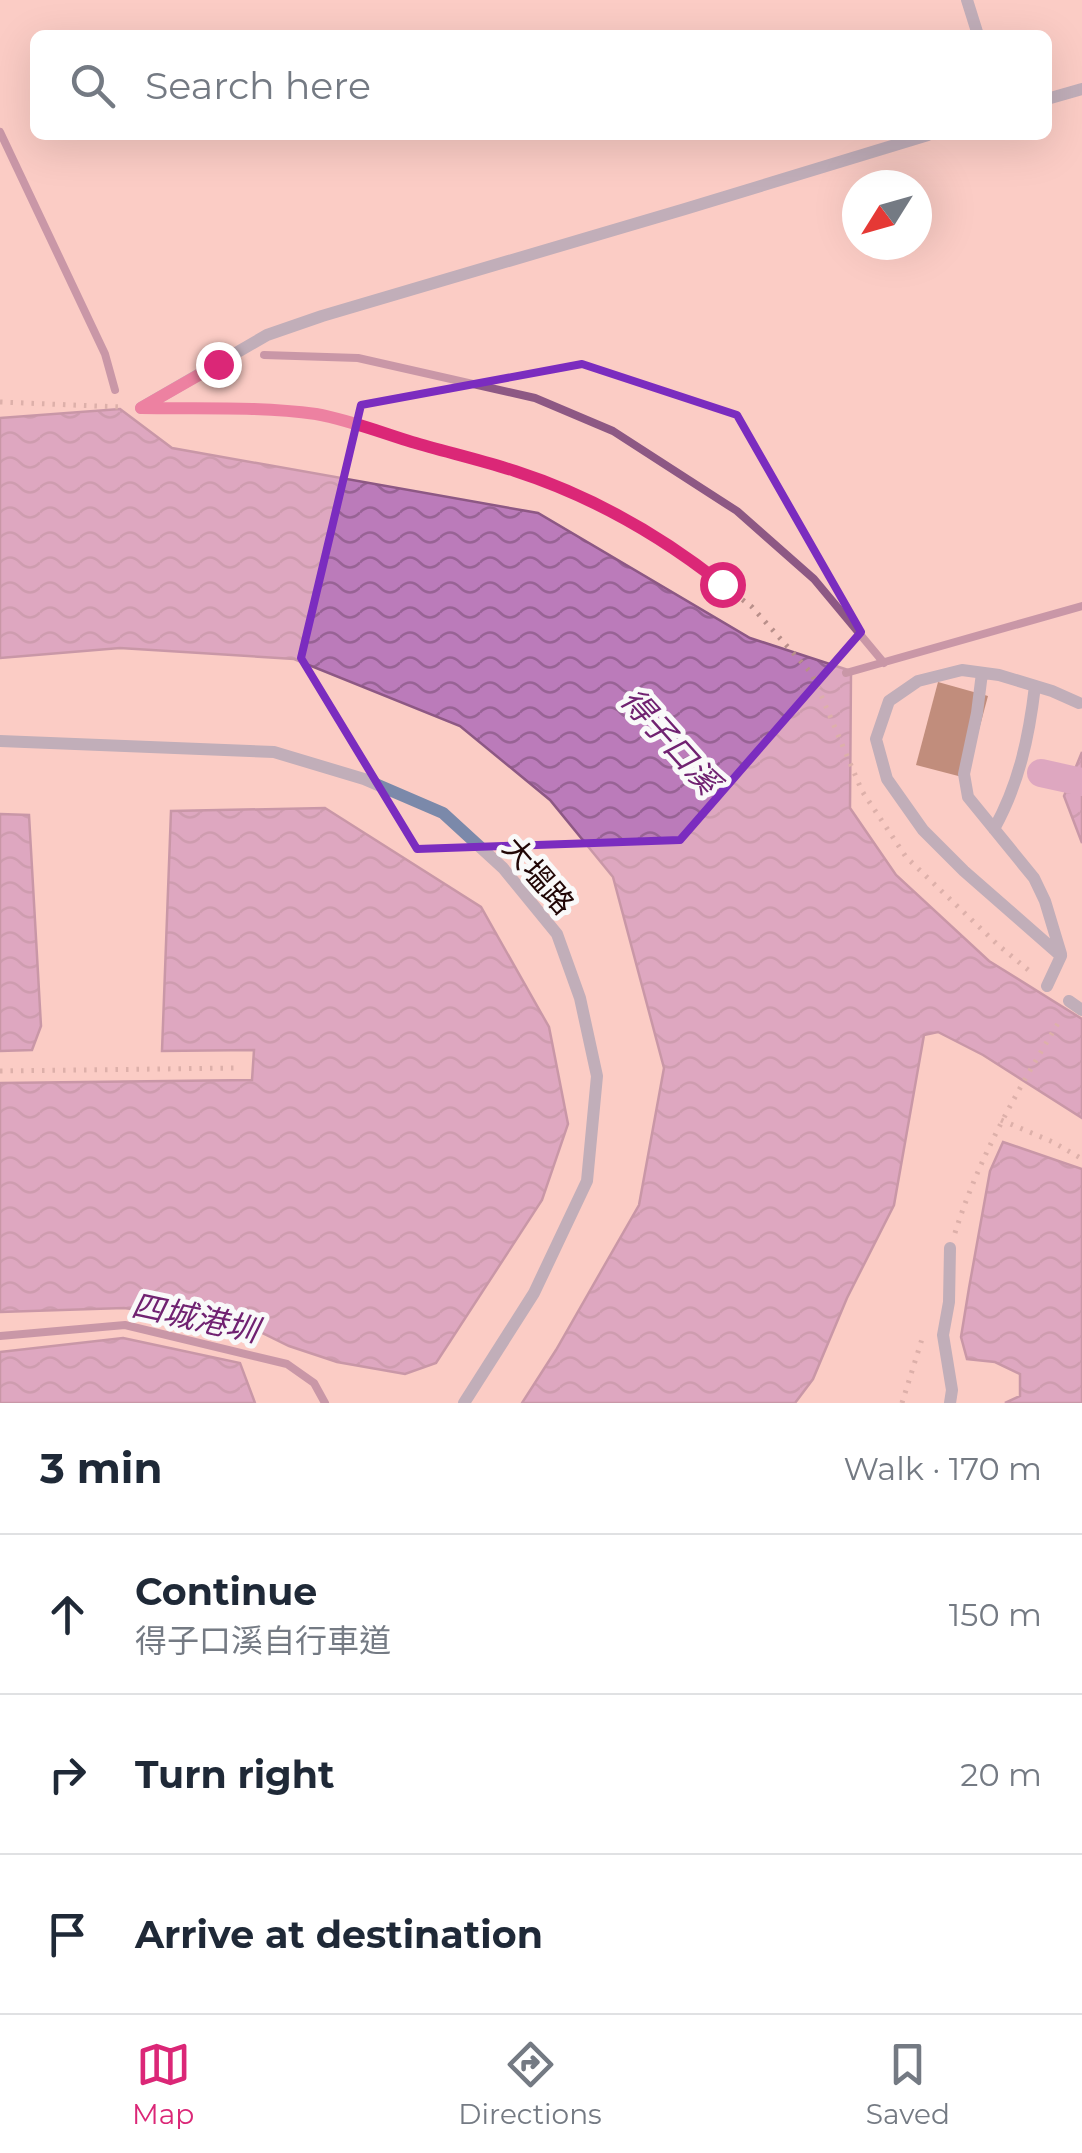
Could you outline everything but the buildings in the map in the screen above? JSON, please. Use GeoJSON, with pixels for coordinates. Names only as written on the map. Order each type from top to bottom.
{"type":"FeatureCollection","features":[{"type":"Feature","properties":{"kind":"lane"},"geometry":{"type":"LineString","coordinates":[[967,0],[976,30]]}},
{"type":"Feature","properties":{"kind":"lane"},"geometry":{"type":"LineString","coordinates":[[1052,98],[1082,89]]}},
{"type":"Feature","properties":{"kind":"lane"},"geometry":{"type":"LineString","coordinates":[[141,408],[267,335],[912,140]]}},
{"type":"Feature","properties":{"kind":"lane"},"geometry":{"type":"LineString","coordinates":[[1062,956],[939,848],[887,779],[876,739],[889,701],[918,682],[962,670],[999,675],[1078,703]]}},
{"type":"Feature","properties":{"kind":"lane"},"geometry":{"type":"LineString","coordinates":[[982,673],[965,782],[968,797],[1034,878],[1045,901],[1062,956],[1047,986]]}},
{"type":"Feature","properties":{"kind":"lane"},"geometry":{"type":"LineString","coordinates":[[994,829],[1010,801],[1025,751],[1035,686]]}},
{"type":"Feature","properties":{"kind":"lane","name":"大塭路"},"geometry":{"type":"LineString","coordinates":[[0,741],[274,752],[364,779],[443,813],[504,868],[557,934],[580,998],[597,1076],[587,1181],[534,1293],[464,1403]]}},
{"type":"Feature","properties":{"kind":"lane"},"geometry":{"type":"LineString","coordinates":[[1066,1008],[1082,1010]]}},
{"type":"Feature","properties":{"kind":"lane"},"geometry":{"type":"LineString","coordinates":[[950,1248],[950,1302],[944,1335],[952,1390],[950,1403]]}},
{"type":"Feature","properties":{"kind":"path"},"geometry":{"type":"LineString","coordinates":[[0,402],[141,408]]}},
{"type":"Feature","properties":{"kind":"path"},"geometry":{"type":"LineString","coordinates":[[178,409],[258,410],[351,422],[516,471],[590,501],[691,560],[752,607],[812,674],[862,790],[906,857],[1047,986]]}},
{"type":"Feature","properties":{"kind":"path"},"geometry":{"type":"LineString","coordinates":[[1012,1098],[1066,1008]]}},
{"type":"Feature","properties":{"kind":"path"},"geometry":{"type":"LineString","coordinates":[[0,1070],[238,1068]]}},
{"type":"Feature","properties":{"kind":"path"},"geometry":{"type":"LineString","coordinates":[[1001,1120],[1082,1159]]}},
{"type":"Feature","properties":{"kind":"highlighted area"},"geometry":{"type":"Polygon","coordinates":[[[582,364],[737,415],[861,632],[680,840],[417,849],[301,658],[361,405],[582,364]]]}},
{"type":"Feature","properties":{"kind":"water","name":"得子口溪"},"geometry":{"type":"Polygon","coordinates":[[[120,409],[172,448],[538,513],[750,638],[851,671],[850,808],[896,875],[989,961],[1082,1019],[1082,1118],[983,1055],[938,1032],[924,1035],[894,1205],[847,1298],[813,1379],[795,1403],[522,1403],[639,1205],[664,1068],[613,877],[550,800],[460,726],[294,659],[120,648],[0,658],[0,418],[120,409]]]}},
{"type":"Feature","properties":{"kind":"water"},"geometry":{"type":"Polygon","coordinates":[[[1082,752],[1082,843],[1064,796],[1082,752]]]}},
{"type":"Feature","properties":{"kind":"water"},"geometry":{"type":"Polygon","coordinates":[[[325,808],[481,907],[549,1027],[568,1124],[542,1200],[436,1363],[405,1374],[337,1362],[289,1346],[244,1324],[124,1308],[0,1312],[0,1083],[252,1080],[254,1050],[162,1051],[171,811],[325,808]]]}},
{"type":"Feature","properties":{"kind":"water"},"geometry":{"type":"Polygon","coordinates":[[[0,814],[29,815],[41,1026],[32,1050],[0,1051],[0,814]]]}},
{"type":"Feature","properties":{"kind":"water"},"geometry":{"type":"Polygon","coordinates":[[[1003,1142],[1082,1169],[1082,1403],[1005,1403],[1020,1396],[1020,1374],[995,1362],[967,1359],[961,1337],[969,1288],[990,1171],[1003,1142]]]}},
{"type":"Feature","properties":{"kind":"water"},"geometry":{"type":"Polygon","coordinates":[[[123,1338],[240,1363],[255,1403],[0,1403],[0,1352],[123,1338]]]}},
{"type":"Feature","properties":{"kind":"waterway"},"geometry":{"type":"LineString","coordinates":[[0,132],[105,354],[115,390]]}},
{"type":"Feature","properties":{"kind":"waterway"},"geometry":{"type":"LineString","coordinates":[[264,355],[358,358],[535,398],[613,431],[737,511],[814,579],[884,663]]}},
{"type":"Feature","properties":{"kind":"waterway"},"geometry":{"type":"LineString","coordinates":[[846,673],[1082,606]]}},
{"type":"Feature","properties":{"kind":"waterway"},"geometry":{"type":"LineString","coordinates":[[1041,773],[1082,782]]}},
{"type":"Feature","properties":{"kind":"waterway","name":"四城港圳"},"geometry":{"type":"LineString","coordinates":[[0,1336],[125,1325],[287,1364],[314,1383],[325,1403]]}},
{"type":"Feature","properties":{"kind":"route"},"geometry":{"type":"LineString","coordinates":[[218,364],[141,408],[316,414],[516,471],[590,501],[641,528],[722,584]]}}]}
